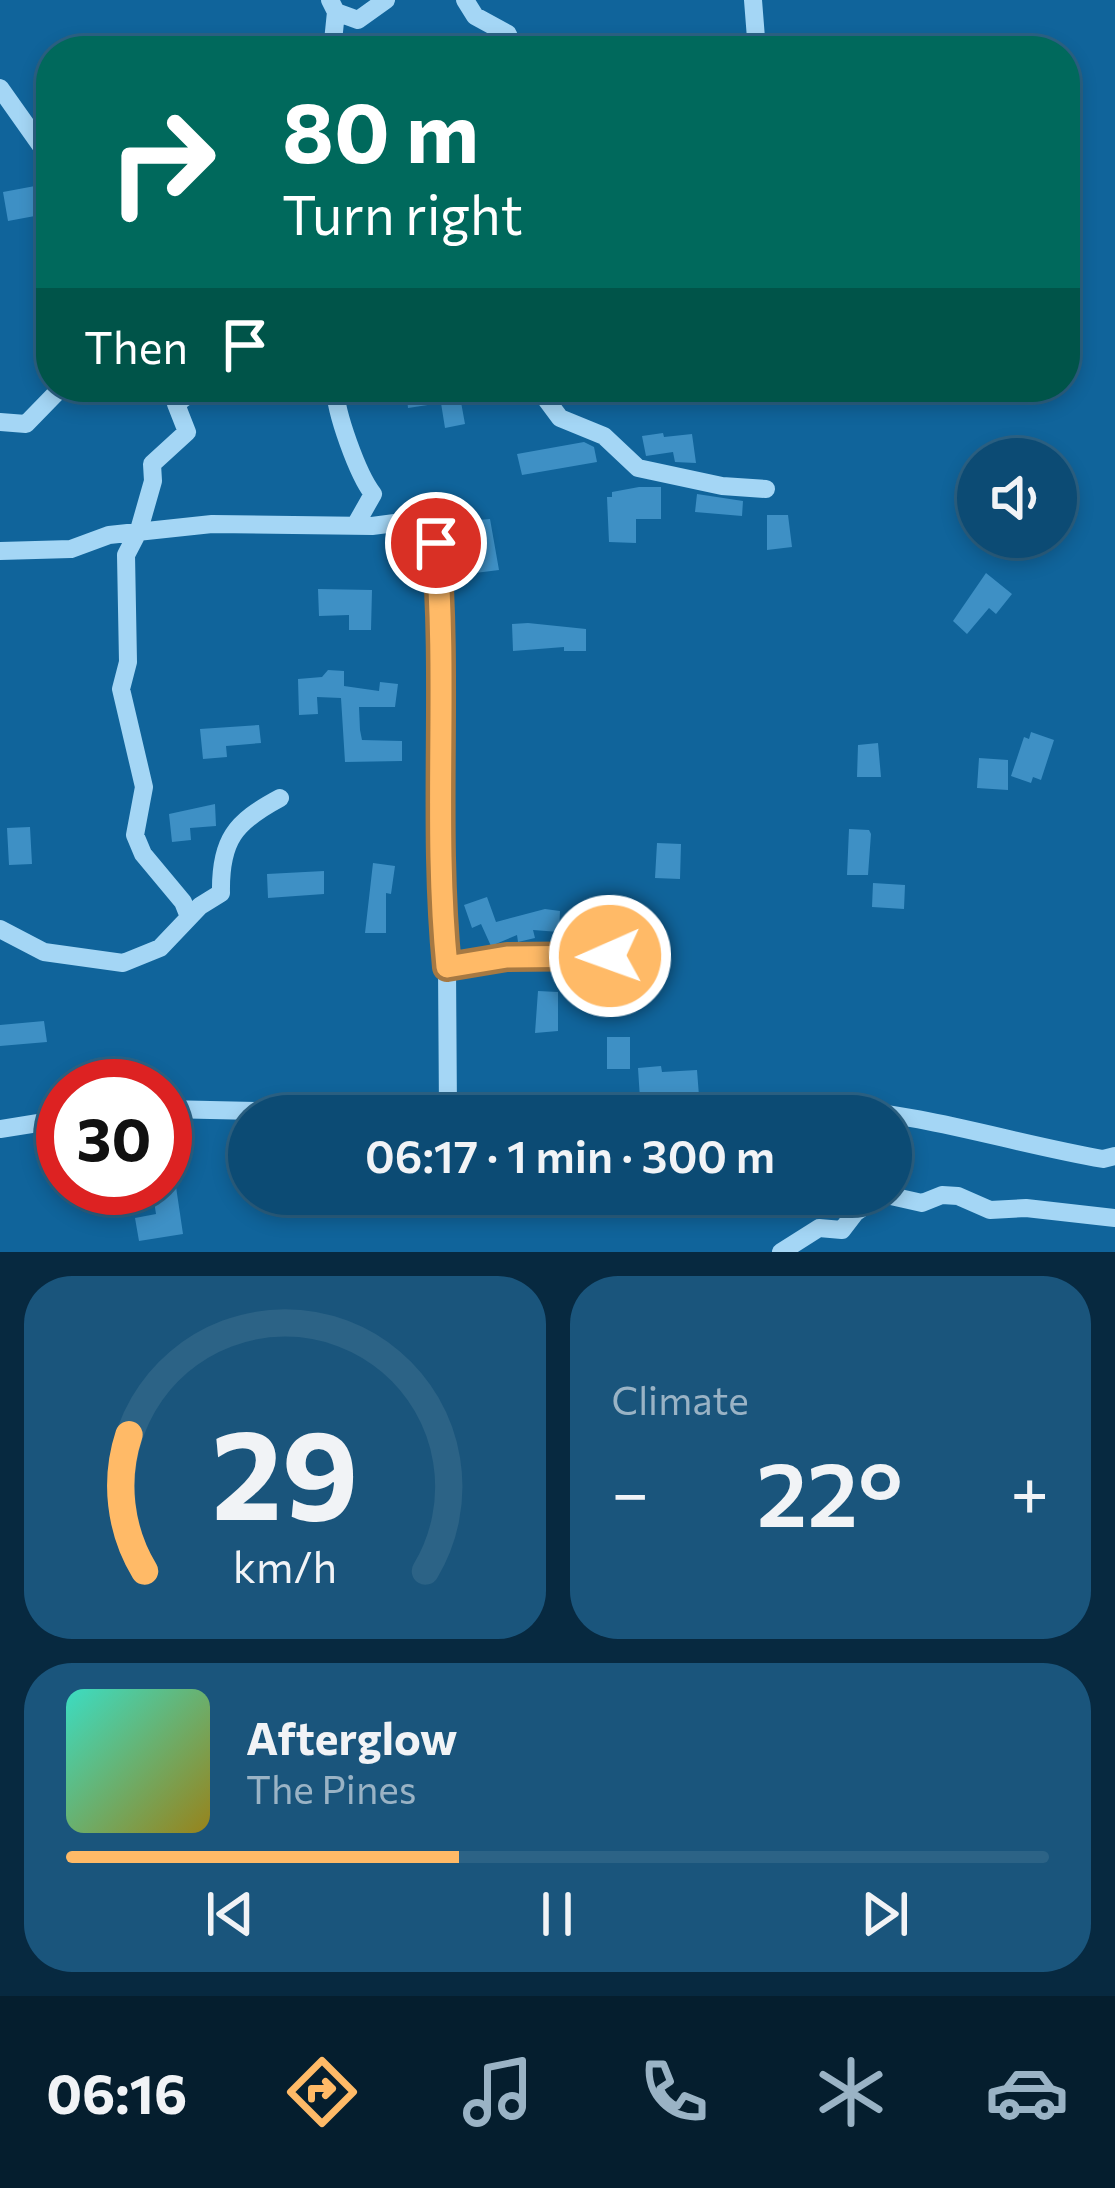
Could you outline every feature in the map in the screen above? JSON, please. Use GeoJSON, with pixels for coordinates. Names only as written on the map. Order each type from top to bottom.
{"type":"FeatureCollection","features":[{"type":"Feature","properties":{"kind":"street"},"geometry":{"type":"LineString","coordinates":[[332,36],[333,6],[358,20],[386,0]]}},
{"type":"Feature","properties":{"kind":"street"},"geometry":{"type":"LineString","coordinates":[[465,0],[475,16],[508,36]]}},
{"type":"Feature","properties":{"kind":"street"},"geometry":{"type":"LineString","coordinates":[[753,0],[756,36]]}},
{"type":"Feature","properties":{"kind":"street"},"geometry":{"type":"LineString","coordinates":[[0,88],[36,142]]}},
{"type":"Feature","properties":{"kind":"street"},"geometry":{"type":"LineString","coordinates":[[0,422],[26,424],[47,402]]}},
{"type":"Feature","properties":{"kind":"street"},"geometry":{"type":"LineString","coordinates":[[179,402],[187,431],[152,464],[153,481],[125,562],[128,662],[121,689],[142,771],[135,835],[143,854],[183,902],[189,917]]}},
{"type":"Feature","properties":{"kind":"street"},"geometry":{"type":"LineString","coordinates":[[339,402],[357,471],[373,494],[356,524]]}},
{"type":"Feature","properties":{"kind":"street"},"geometry":{"type":"LineString","coordinates":[[548,402],[560,418],[604,436],[638,468],[766,490]]}},
{"type":"Feature","properties":{"kind":"street"},"geometry":{"type":"LineString","coordinates":[[0,551],[71,550],[139,530],[212,524],[356,524],[434,518],[448,1095]]}},
{"type":"Feature","properties":{"kind":"street"},"geometry":{"type":"LineString","coordinates":[[0,929],[44,952],[123,963],[160,948],[221,892],[220,874],[232,833],[247,816],[280,798]]}},
{"type":"Feature","properties":{"kind":"street"},"geometry":{"type":"LineString","coordinates":[[447,967],[507,957],[610,956]]}},
{"type":"Feature","properties":{"kind":"street"},"geometry":{"type":"LineString","coordinates":[[192,1108],[228,1109]]}},
{"type":"Feature","properties":{"kind":"street"},"geometry":{"type":"LineString","coordinates":[[912,1117],[935,1120],[970,1134],[1102,1159],[1115,1156]]}},
{"type":"Feature","properties":{"kind":"street"},"geometry":{"type":"LineString","coordinates":[[0,1129],[36,1123]]}},
{"type":"Feature","properties":{"kind":"street"},"geometry":{"type":"LineString","coordinates":[[781,1252],[820,1228],[842,1230],[855,1213],[882,1194],[922,1203],[958,1196],[990,1210],[1027,1208],[1115,1218]]}},
{"type":"Feature","properties":{"kind":"building"},"geometry":{"type":"Polygon","coordinates":[[[36,186],[36,216],[8,221],[3,192],[36,186]]]}},
{"type":"Feature","properties":{"kind":"building"},"geometry":{"type":"Polygon","coordinates":[[[407,402],[461,402],[465,424],[445,428],[441,403],[408,408],[407,402]]]}},
{"type":"Feature","properties":{"kind":"building"},"geometry":{"type":"Polygon","coordinates":[[[663,433],[664,437],[692,434],[696,463],[675,462],[673,452],[646,456],[642,436],[663,433]]]}},
{"type":"Feature","properties":{"kind":"building"},"geometry":{"type":"Polygon","coordinates":[[[584,442],[594,447],[597,462],[522,475],[517,454],[584,442]]]}},
{"type":"Feature","properties":{"kind":"building"},"geometry":{"type":"Polygon","coordinates":[[[639,487],[661,487],[661,519],[636,519],[636,543],[609,542],[607,497],[639,487]]]}},
{"type":"Feature","properties":{"kind":"building"},"geometry":{"type":"Polygon","coordinates":[[[697,494],[743,501],[742,516],[695,512],[697,494]]]}},
{"type":"Feature","properties":{"kind":"building"},"geometry":{"type":"Polygon","coordinates":[[[767,515],[788,515],[792,547],[767,550],[767,515]]]}},
{"type":"Feature","properties":{"kind":"building"},"geometry":{"type":"Polygon","coordinates":[[[490,519],[499,570],[475,573],[468,521],[490,519]]]}},
{"type":"Feature","properties":{"kind":"building"},"geometry":{"type":"Polygon","coordinates":[[[986,573],[1012,594],[996,614],[989,608],[967,634],[953,621],[986,573]]]}},
{"type":"Feature","properties":{"kind":"building"},"geometry":{"type":"Polygon","coordinates":[[[318,589],[372,590],[371,630],[349,630],[349,615],[319,616],[318,589]]]}},
{"type":"Feature","properties":{"kind":"building"},"geometry":{"type":"Polygon","coordinates":[[[512,624],[586,629],[586,651],[564,651],[564,647],[513,651],[512,624]]]}},
{"type":"Feature","properties":{"kind":"building"},"geometry":{"type":"Polygon","coordinates":[[[328,670],[344,671],[344,686],[379,691],[380,682],[398,684],[395,707],[359,707],[360,730],[362,740],[402,741],[402,761],[345,762],[341,698],[317,697],[318,714],[299,715],[298,679],[322,677],[328,670]]]}},
{"type":"Feature","properties":{"kind":"building"},"geometry":{"type":"Polygon","coordinates":[[[259,725],[261,743],[226,746],[227,757],[203,759],[200,729],[259,725]]]}},
{"type":"Feature","properties":{"kind":"building"},"geometry":{"type":"Polygon","coordinates":[[[1031,732],[1054,740],[1041,780],[1033,777],[1031,783],[1011,776],[1024,737],[1029,739],[1031,732]]]}},
{"type":"Feature","properties":{"kind":"building"},"geometry":{"type":"Polygon","coordinates":[[[878,743],[881,777],[857,777],[858,745],[878,743]]]}},
{"type":"Feature","properties":{"kind":"building"},"geometry":{"type":"Polygon","coordinates":[[[979,758],[1008,760],[1008,790],[977,788],[979,758]]]}},
{"type":"Feature","properties":{"kind":"building"},"geometry":{"type":"Polygon","coordinates":[[[215,804],[216,826],[190,828],[191,840],[172,842],[169,814],[215,804]]]}},
{"type":"Feature","properties":{"kind":"building"},"geometry":{"type":"Polygon","coordinates":[[[30,827],[32,864],[9,865],[7,828],[30,827]]]}},
{"type":"Feature","properties":{"kind":"building"},"geometry":{"type":"Polygon","coordinates":[[[849,829],[871,834],[868,875],[847,875],[849,829]]]}},
{"type":"Feature","properties":{"kind":"building"},"geometry":{"type":"Polygon","coordinates":[[[657,843],[681,844],[680,879],[655,878],[657,843]]]}},
{"type":"Feature","properties":{"kind":"building"},"geometry":{"type":"Polygon","coordinates":[[[373,863],[395,866],[391,894],[386,893],[386,933],[365,933],[373,863]]]}},
{"type":"Feature","properties":{"kind":"building"},"geometry":{"type":"Polygon","coordinates":[[[324,871],[324,894],[268,898],[267,874],[324,871]]]}},
{"type":"Feature","properties":{"kind":"building"},"geometry":{"type":"Polygon","coordinates":[[[873,883],[905,885],[904,909],[872,907],[873,883]]]}},
{"type":"Feature","properties":{"kind":"building"},"geometry":{"type":"Polygon","coordinates":[[[487,897],[496,922],[545,909],[560,911],[559,932],[533,930],[535,938],[518,942],[517,935],[491,946],[481,924],[472,928],[464,905],[487,897]]]}},
{"type":"Feature","properties":{"kind":"building"},"geometry":{"type":"Polygon","coordinates":[[[538,991],[558,992],[558,1031],[535,1033],[538,991]]]}},
{"type":"Feature","properties":{"kind":"building"},"geometry":{"type":"Polygon","coordinates":[[[44,1021],[47,1042],[0,1046],[0,1025],[44,1021]]]}},
{"type":"Feature","properties":{"kind":"building"},"geometry":{"type":"Polygon","coordinates":[[[607,1037],[630,1037],[630,1069],[607,1069],[607,1037]]]}},
{"type":"Feature","properties":{"kind":"building"},"geometry":{"type":"Polygon","coordinates":[[[638,1068],[697,1070],[699,1095],[640,1095],[638,1068]]]}},
{"type":"Feature","properties":{"kind":"building"},"geometry":{"type":"Polygon","coordinates":[[[180,1215],[183,1234],[139,1241],[135,1218],[180,1215]]]}},
{"type":"Feature","properties":{"kind":"route"},"geometry":{"type":"LineString","coordinates":[[436,543],[442,789],[438,832],[447,967],[507,957],[610,956]]}}]}
